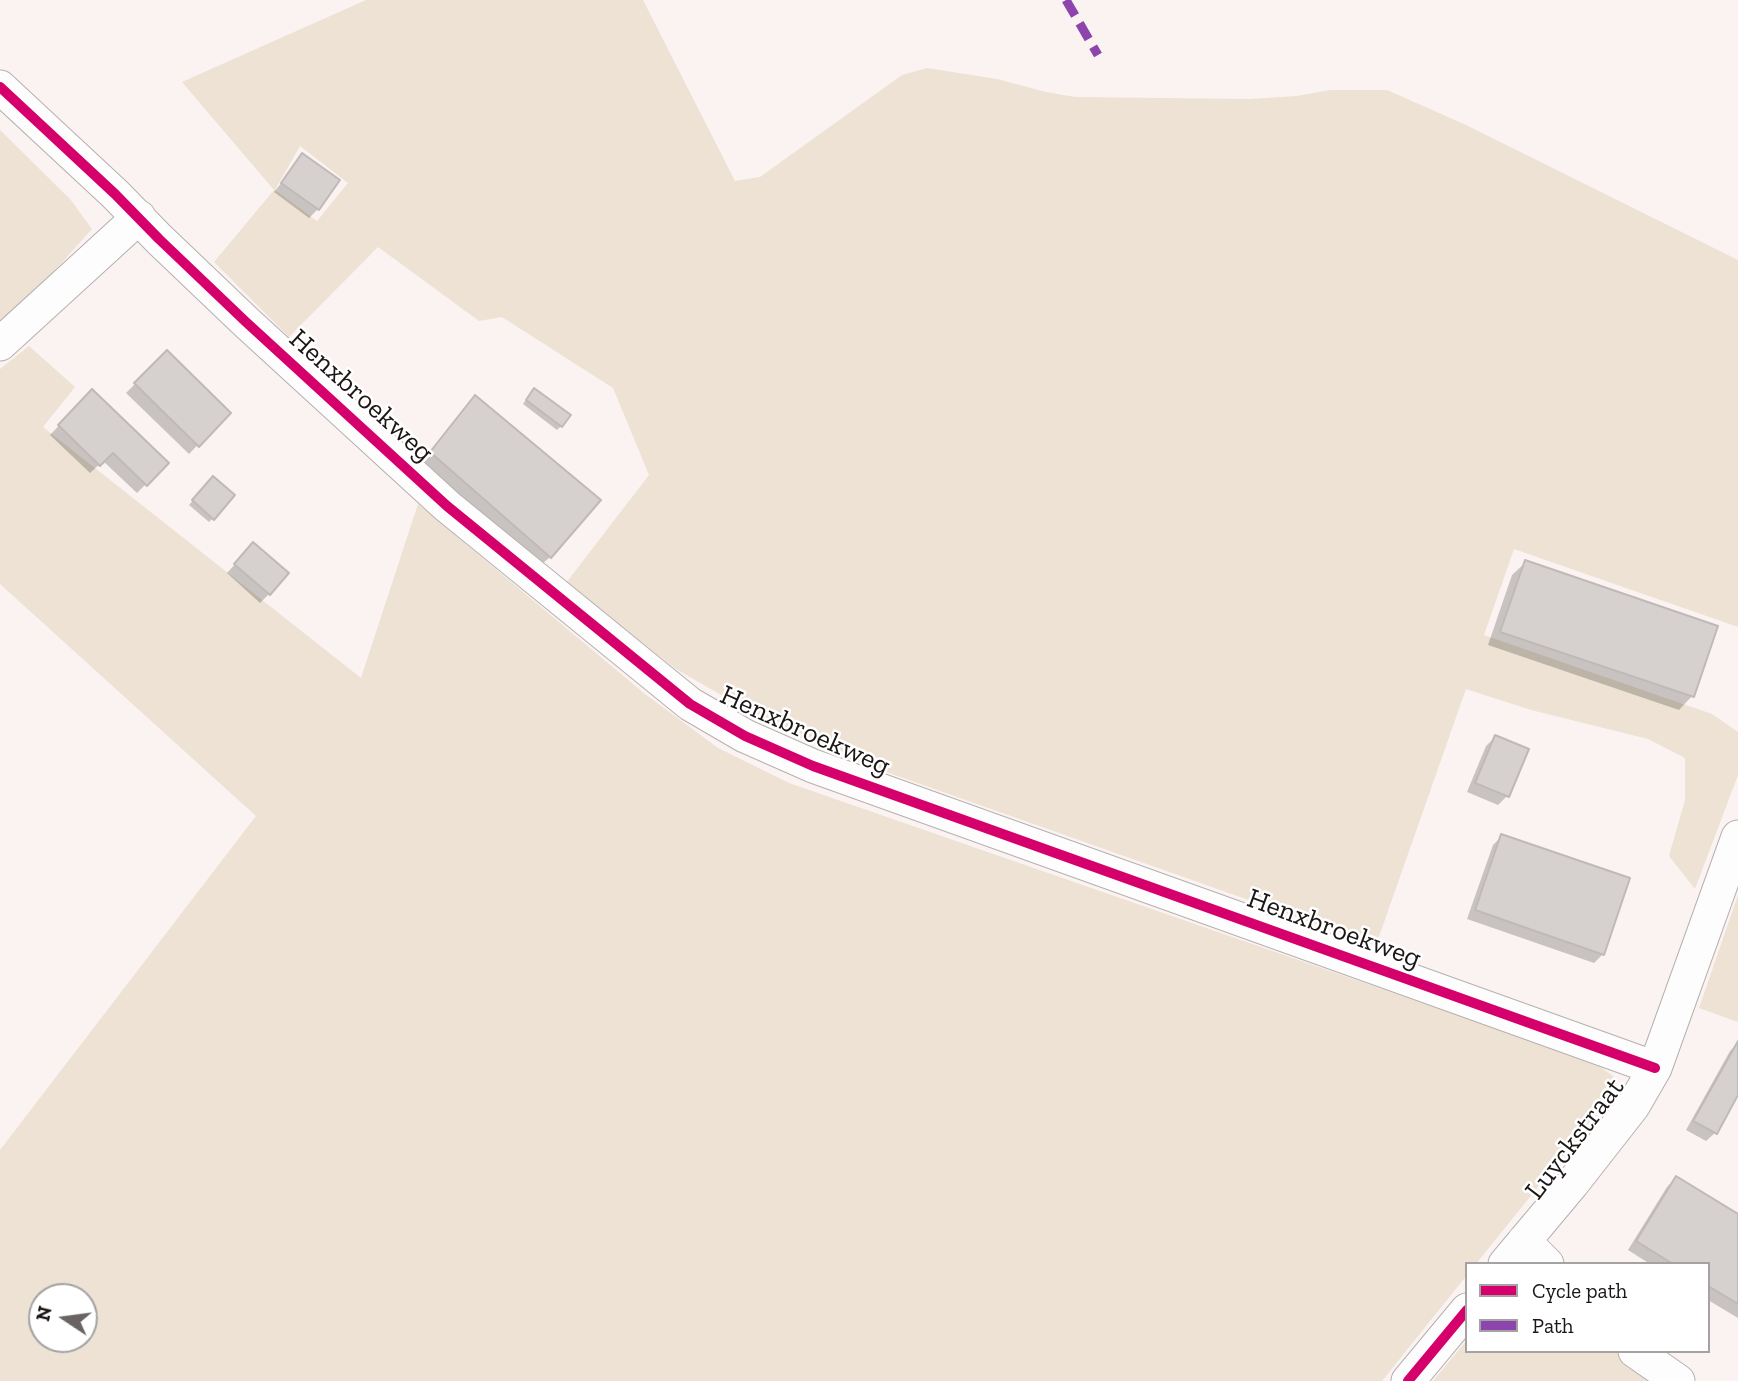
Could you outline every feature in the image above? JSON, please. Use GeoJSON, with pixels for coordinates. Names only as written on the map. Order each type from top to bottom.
{"type":"FeatureCollection","features":[{"type":"Feature","properties":{"kind":"street","name":"Henxbroekweg"},"geometry":{"type":"LineString","coordinates":[[0,87],[246,322],[447,506],[690,704],[745,736],[813,766],[1656,1068]]}},
{"type":"Feature","properties":{"kind":"street"},"geometry":{"type":"LineString","coordinates":[[0,344],[139,217]]}},
{"type":"Feature","properties":{"kind":"street","name":"Luyckstraat"},"geometry":{"type":"LineString","coordinates":[[1525,1256],[1572,1184],[1626,1115],[1656,1068],[1738,836]]}},
{"type":"Feature","properties":{"kind":"street"},"geometry":{"type":"LineString","coordinates":[[1408,1381],[1465,1312]]}},
{"type":"Feature","properties":{"kind":"street"},"geometry":{"type":"LineString","coordinates":[[1638,1353],[1678,1381]]}},
{"type":"Feature","properties":{"kind":"shaded area"},"geometry":{"type":"Polygon","coordinates":[[[366,0],[643,0],[735,181],[760,177],[902,75],[927,68],[997,79],[1075,97],[1249,99],[1297,96],[1330,90],[1387,90],[1466,125],[1738,260],[1738,627],[1514,549],[1484,635],[1712,714],[1738,732],[1738,775],[1695,889],[1669,856],[1685,800],[1685,758],[1648,739],[1531,710],[1466,689],[1376,945],[841,756],[768,722],[676,669],[566,583],[649,475],[613,388],[502,317],[479,321],[378,247],[289,337],[214,262],[274,190],[182,82],[366,0]],[[300,146],[275,190],[317,221],[348,183],[300,146]]]}},
{"type":"Feature","properties":{"kind":"shaded area"},"geometry":{"type":"Polygon","coordinates":[[[0,130],[70,199],[92,229],[49,277],[0,324],[0,130]]]}},
{"type":"Feature","properties":{"kind":"shaded area"},"geometry":{"type":"Polygon","coordinates":[[[29,346],[75,387],[43,427],[361,678],[418,504],[645,694],[718,748],[789,783],[1595,1063],[1617,1079],[1611,1096],[1478,1262],[1465,1262],[1465,1277],[1382,1381],[0,1381],[0,1150],[256,816],[0,584],[0,369],[29,346]]]}},
{"type":"Feature","properties":{"kind":"shaded area"},"geometry":{"type":"Polygon","coordinates":[[[1738,895],[1738,1022],[1699,1008],[1738,895]]]}},
{"type":"Feature","properties":{"kind":"shaded area"},"geometry":{"type":"Polygon","coordinates":[[[1465,1342],[1465,1353],[1618,1353],[1652,1381],[1433,1381],[1465,1342]]]}},
{"type":"Feature","properties":{"kind":"building"},"geometry":{"type":"Polygon","coordinates":[[[302,153],[340,180],[319,210],[281,183],[302,153]]]}},
{"type":"Feature","properties":{"kind":"building"},"geometry":{"type":"Polygon","coordinates":[[[167,350],[231,413],[199,447],[134,383],[167,350]]]}},
{"type":"Feature","properties":{"kind":"building"},"geometry":{"type":"Polygon","coordinates":[[[534,388],[571,415],[562,427],[526,400],[534,388]]]}},
{"type":"Feature","properties":{"kind":"building"},"geometry":{"type":"Polygon","coordinates":[[[92,389],[169,463],[147,486],[113,453],[100,466],[58,425],[92,389]]]}},
{"type":"Feature","properties":{"kind":"building"},"geometry":{"type":"Polygon","coordinates":[[[475,395],[601,500],[551,558],[430,452],[475,395]]]}},
{"type":"Feature","properties":{"kind":"building"},"geometry":{"type":"Polygon","coordinates":[[[213,476],[235,495],[214,520],[192,500],[213,476]]]}},
{"type":"Feature","properties":{"kind":"building"},"geometry":{"type":"Polygon","coordinates":[[[253,542],[289,573],[270,595],[234,564],[253,542]]]}},
{"type":"Feature","properties":{"kind":"building"},"geometry":{"type":"Polygon","coordinates":[[[1525,560],[1718,626],[1694,697],[1500,632],[1525,560]]]}},
{"type":"Feature","properties":{"kind":"building"},"geometry":{"type":"Polygon","coordinates":[[[1495,735],[1529,749],[1509,797],[1475,783],[1495,735]]]}},
{"type":"Feature","properties":{"kind":"building"},"geometry":{"type":"Polygon","coordinates":[[[1501,834],[1630,878],[1604,955],[1475,910],[1501,834]]]}},
{"type":"Feature","properties":{"kind":"building"},"geometry":{"type":"Polygon","coordinates":[[[1738,1041],[1738,1095],[1717,1134],[1693,1121],[1738,1041]]]}},
{"type":"Feature","properties":{"kind":"building"},"geometry":{"type":"Polygon","coordinates":[[[1676,1176],[1738,1214],[1738,1304],[1710,1287],[1710,1262],[1670,1262],[1636,1241],[1676,1176]]]}},
{"type":"Feature","properties":{"kind":"marked path"},"geometry":{"type":"LineString","coordinates":[[1066,0],[1098,55]]}},
{"type":"Feature","properties":{"kind":"cycle path"},"geometry":{"type":"LineString","coordinates":[[0,87],[246,322],[447,506],[690,704],[745,736],[813,766],[1655,1068]]}},
{"type":"Feature","properties":{"kind":"cycle path"},"geometry":{"type":"LineString","coordinates":[[1408,1381],[1465,1312]]}}]}
